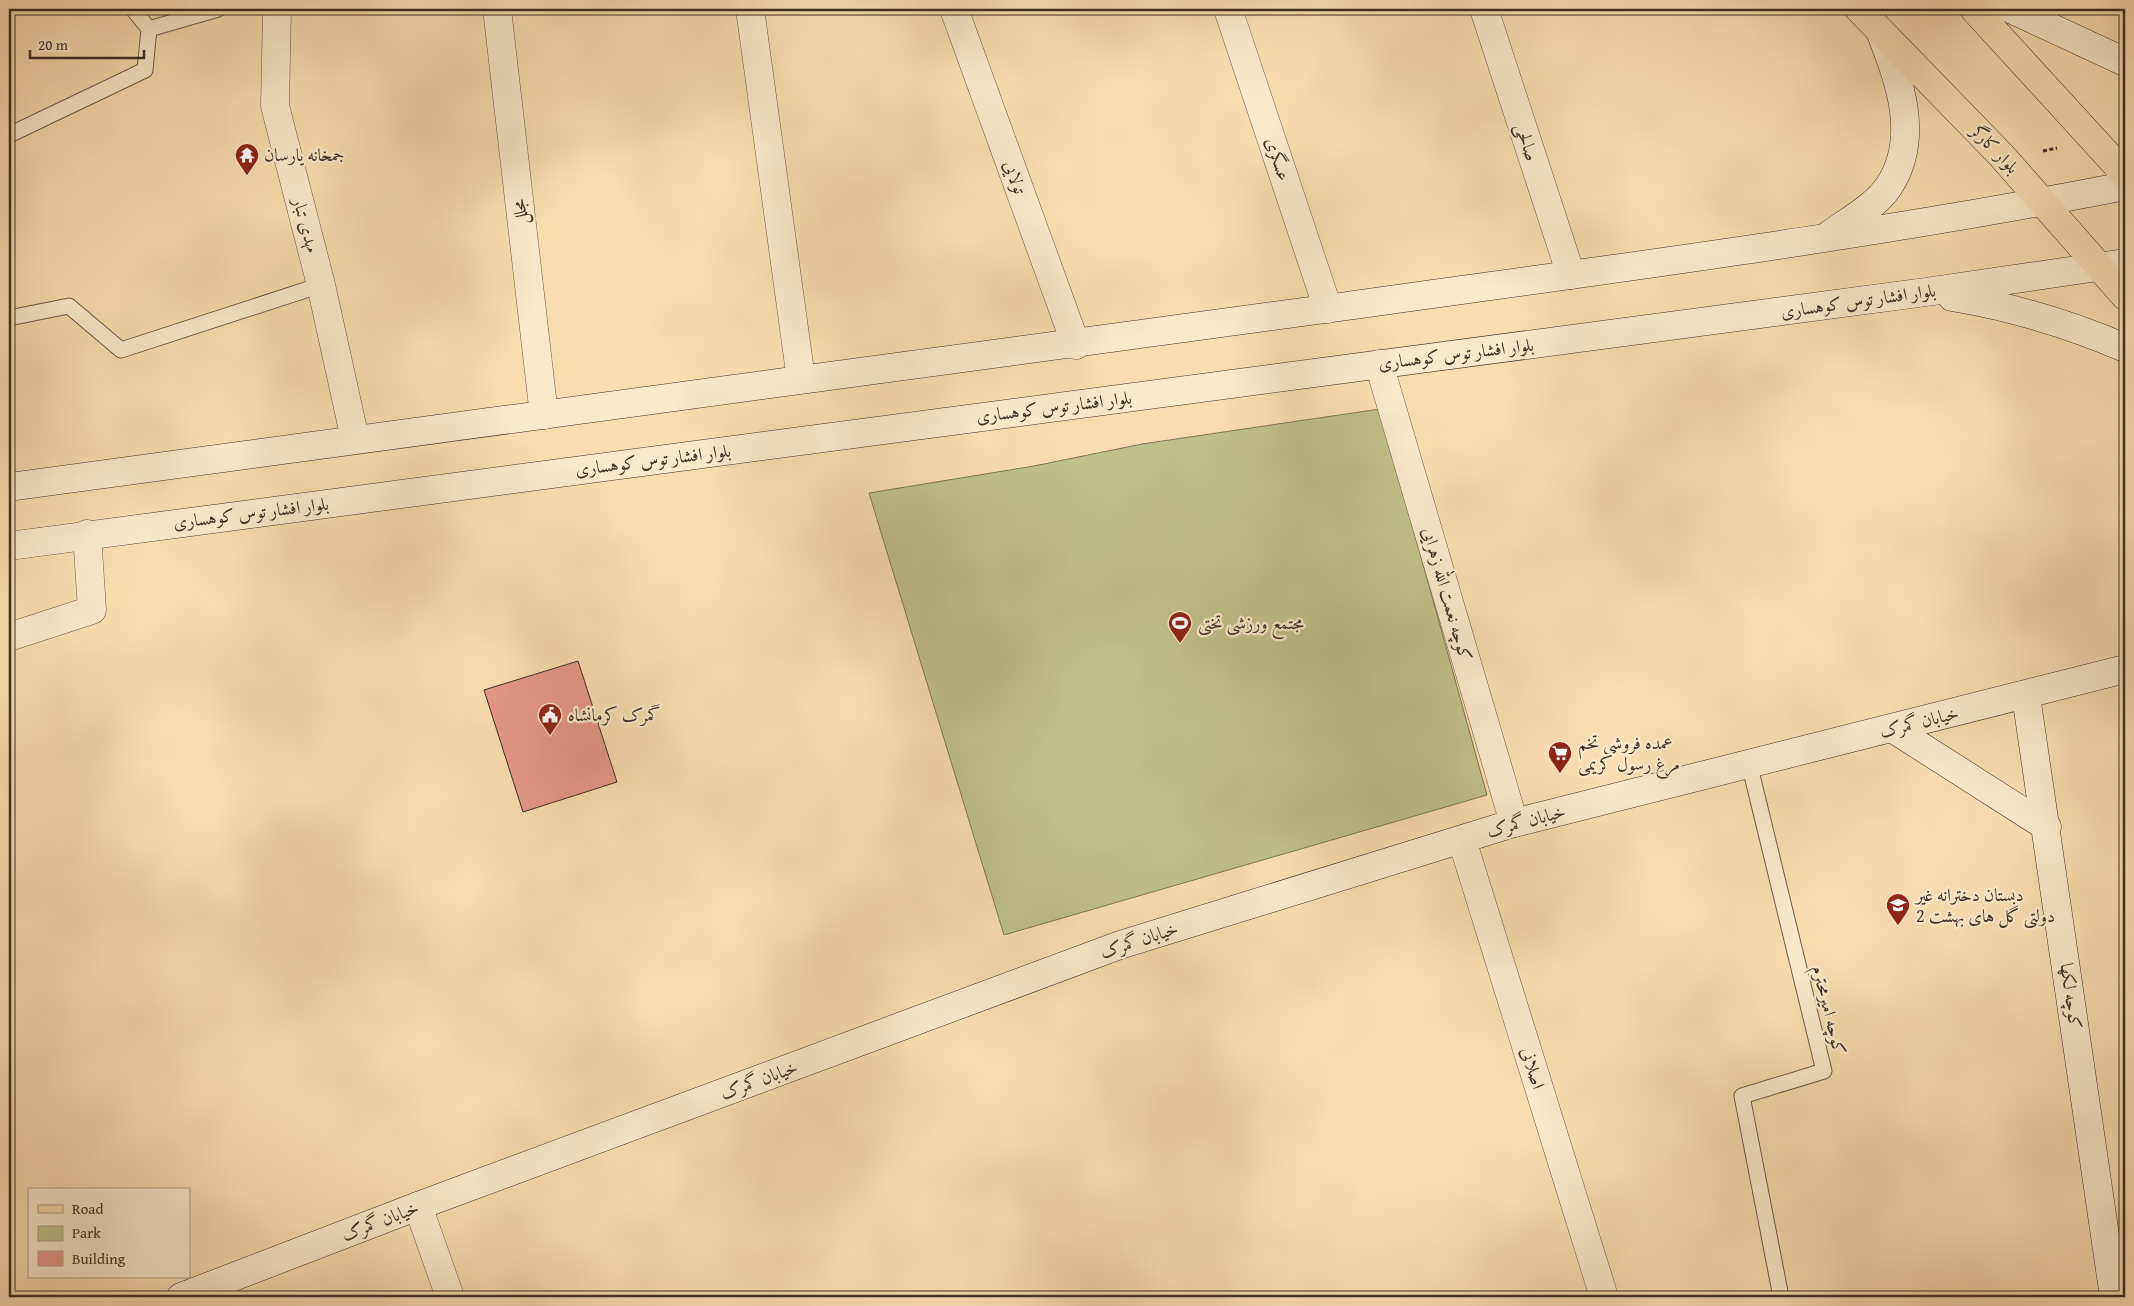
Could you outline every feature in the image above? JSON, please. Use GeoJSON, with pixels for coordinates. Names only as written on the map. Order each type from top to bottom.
{"type":"FeatureCollection","features":[{"type":"Feature","properties":{"kind":"main road","name":"مهدی تبار"},"geometry":{"type":"LineString","coordinates":[[277,9],[274,106],[322,285],[355,439]]}},
{"type":"Feature","properties":{"kind":"main road","name":"مجلل"},"geometry":{"type":"LineString","coordinates":[[497,9],[544,415]]}},
{"type":"Feature","properties":{"kind":"main road"},"geometry":{"type":"LineString","coordinates":[[750,9],[801,379]]}},
{"type":"Feature","properties":{"kind":"main road","name":"تولایی"},"geometry":{"type":"LineString","coordinates":[[954,9],[1076,345]]}},
{"type":"Feature","properties":{"kind":"main road","name":"عسگری"},"geometry":{"type":"LineString","coordinates":[[1228,9],[1328,309]]}},
{"type":"Feature","properties":{"kind":"main road","name":"صالحی"},"geometry":{"type":"LineString","coordinates":[[1484,9],[1570,275]]}},
{"type":"Feature","properties":{"kind":"main road","name":"بلوار کارگر"},"geometry":{"type":"LineString","coordinates":[[1859,9],[2045,202],[2113,265],[2125,296]]}},
{"type":"Feature","properties":{"kind":"main road"},"geometry":{"type":"LineString","coordinates":[[1974,9],[2125,174]]}},
{"type":"Feature","properties":{"kind":"main road"},"geometry":{"type":"LineString","coordinates":[[2011,9],[2125,62]]}},
{"type":"Feature","properties":{"kind":"main road"},"geometry":{"type":"LineString","coordinates":[[1826,237],[1869,205],[1888,187],[1900,161],[1905,133],[1904,107],[1898,79],[1880,31]]}},
{"type":"Feature","properties":{"kind":"main road"},"geometry":{"type":"LineString","coordinates":[[9,487],[801,379],[1076,345],[1570,275],[2045,202],[2125,186]]}},
{"type":"Feature","properties":{"kind":"main road","name":"بلوار افشار توس کوهساری"},"geometry":{"type":"LineString","coordinates":[[9,546],[87,534],[1926,292],[2113,265]]}},
{"type":"Feature","properties":{"kind":"main road"},"geometry":{"type":"LineString","coordinates":[[1926,292],[1999,305],[2042,316],[2125,348]]}},
{"type":"Feature","properties":{"kind":"main road","name":"کوچه نعمت الله زهرایی"},"geometry":{"type":"LineString","coordinates":[[1379,364],[1514,823]]}},
{"type":"Feature","properties":{"kind":"main road"},"geometry":{"type":"LineString","coordinates":[[9,637],[92,610],[87,534]]}},
{"type":"Feature","properties":{"kind":"main road","name":"خیابان گمرک"},"geometry":{"type":"LineString","coordinates":[[181,1297],[418,1206],[1120,945],[1514,823],[1749,763],[2026,696],[2125,669]]}},
{"type":"Feature","properties":{"kind":"main road","name":"کوچه لکها"},"geometry":{"type":"LineString","coordinates":[[2026,696],[2047,827],[2114,1297]]}},
{"type":"Feature","properties":{"kind":"main road"},"geometry":{"type":"LineString","coordinates":[[1892,728],[2047,827]]}},
{"type":"Feature","properties":{"kind":"main road","name":"اصلانی"},"geometry":{"type":"LineString","coordinates":[[1462,840],[1604,1297]]}},
{"type":"Feature","properties":{"kind":"main road"},"geometry":{"type":"LineString","coordinates":[[418,1206],[450,1297]]}},
{"type":"Feature","properties":{"kind":"lane"},"geometry":{"type":"LineString","coordinates":[[9,135],[145,70],[149,29],[133,9]]}},
{"type":"Feature","properties":{"kind":"lane"},"geometry":{"type":"LineString","coordinates":[[149,29],[218,9]]}},
{"type":"Feature","properties":{"kind":"lane"},"geometry":{"type":"LineString","coordinates":[[9,318],[69,306],[121,350],[322,285]]}},
{"type":"Feature","properties":{"kind":"lane","name":"کوچه امیرمحترم"},"geometry":{"type":"LineString","coordinates":[[1749,763],[1824,1071],[1742,1096],[1781,1297]]}},
{"type":"Feature","properties":{"kind":"path"},"geometry":{"type":"LineString","coordinates":[[2004,158],[2095,141]]}},
{"type":"Feature","properties":{"kind":"green space","name":"مجتمع ورزشی تختی"},"geometry":{"type":"Polygon","coordinates":[[[1380,409],[1487,795],[1004,935],[869,493],[1034,466],[1142,444],[1380,409]]]}},
{"type":"Feature","properties":{"kind":"building","name":"گمرک کرمانشاه"},"geometry":{"type":"Polygon","coordinates":[[[578,661],[617,782],[523,812],[484,690],[578,661]]]}},
{"type":"Feature","properties":{"kind":"place","name":"جمخانه یارسان"},"geometry":{"type":"Point","coordinates":[247,176]}},
{"type":"Feature","properties":{"kind":"place","name":"مجتمع ورزشی تختی"},"geometry":{"type":"Point","coordinates":[1180,644]}},
{"type":"Feature","properties":{"kind":"place","name":"گمرک کرمانشاه"},"geometry":{"type":"Point","coordinates":[550,736]}},
{"type":"Feature","properties":{"kind":"place","name":"عمده فروشی تخم مرغ رسول کریمی"},"geometry":{"type":"Point","coordinates":[1560,774]}},
{"type":"Feature","properties":{"kind":"place","name":"دبستان دخترانه غیر دولتی گل های بهشت 2"},"geometry":{"type":"Point","coordinates":[1898,926]}}]}
